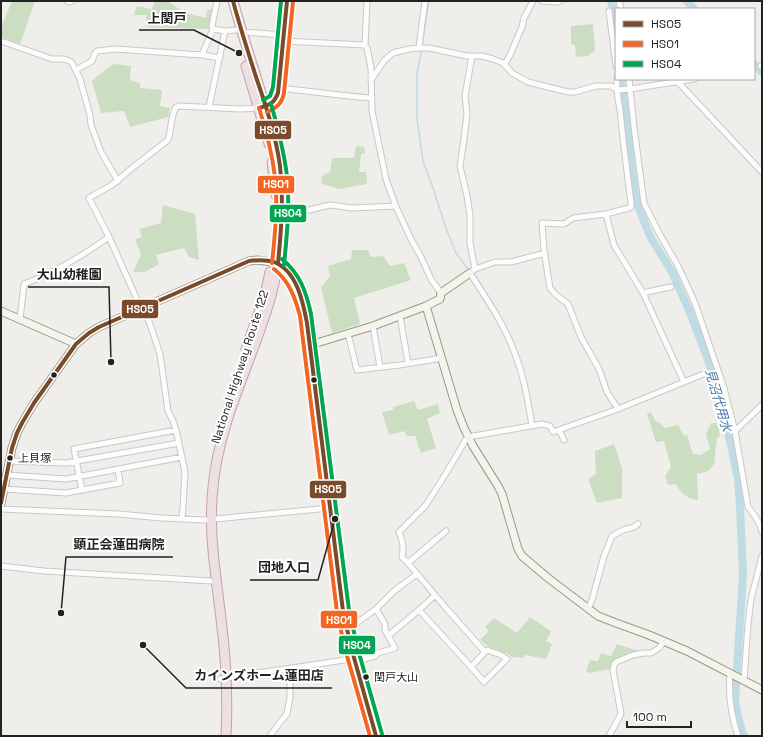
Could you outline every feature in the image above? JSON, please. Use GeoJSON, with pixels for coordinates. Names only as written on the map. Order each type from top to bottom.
{"type":"FeatureCollection","features":[{"type":"Feature","properties":{"kind":"highway"},"geometry":{"type":"LineString","coordinates":[[228,1],[239,31],[262,107],[272,131],[278,157],[281,178],[282,214],[275,263]]}},
{"type":"Feature","properties":{"kind":"highway"},"geometry":{"type":"LineString","coordinates":[[233,1],[239,31]]}},
{"type":"Feature","properties":{"kind":"highway"},"geometry":{"type":"LineString","coordinates":[[262,107],[273,166],[276,194],[275,263]]}},
{"type":"Feature","properties":{"kind":"highway","name":"National Highway Route 122"},"geometry":{"type":"LineString","coordinates":[[220,736],[223,678],[222,620],[206,501],[209,473],[219,426],[275,263]]}},
{"type":"Feature","properties":{"kind":"highway","name":"National Highway Route 122"},"geometry":{"type":"LineString","coordinates":[[208,520],[207,552],[227,701],[226,736]]}},
{"type":"Feature","properties":{"kind":"main road"},"geometry":{"type":"LineString","coordinates":[[275,263],[289,273],[294,281],[305,310],[343,612],[346,628],[376,736]]}},
{"type":"Feature","properties":{"kind":"street"},"geometry":{"type":"LineString","coordinates":[[67,1],[72,1]]}},
{"type":"Feature","properties":{"kind":"street"},"geometry":{"type":"LineString","coordinates":[[202,55],[212,29],[217,1]]}},
{"type":"Feature","properties":{"kind":"street"},"geometry":{"type":"LineString","coordinates":[[182,519],[185,472],[176,430],[168,411],[160,354],[144,311],[140,306],[109,237],[88,198],[103,191],[168,140],[176,106],[240,108],[262,107],[275,101],[279,88],[287,1]]}},
{"type":"Feature","properties":{"kind":"street"},"geometry":{"type":"LineString","coordinates":[[368,1],[365,45],[367,48],[370,68],[372,111],[386,179],[396,206],[431,280],[441,293]]}},
{"type":"Feature","properties":{"kind":"street"},"geometry":{"type":"LineString","coordinates":[[419,48],[420,30],[426,1]]}},
{"type":"Feature","properties":{"kind":"street"},"geometry":{"type":"LineString","coordinates":[[505,64],[522,27],[524,18],[533,1]]}},
{"type":"Feature","properties":{"kind":"street"},"geometry":{"type":"LineString","coordinates":[[542,1],[560,1]]}},
{"type":"Feature","properties":{"kind":"street"},"geometry":{"type":"LineString","coordinates":[[608,11],[615,59]]}},
{"type":"Feature","properties":{"kind":"street"},"geometry":{"type":"LineString","coordinates":[[212,29],[239,31],[283,38],[365,45]]}},
{"type":"Feature","properties":{"kind":"street"},"geometry":{"type":"LineString","coordinates":[[210,107],[225,31]]}},
{"type":"Feature","properties":{"kind":"street"},"geometry":{"type":"LineString","coordinates":[[1,41],[52,59],[64,59],[72,63],[80,79],[90,115],[91,125],[102,152],[118,180]]}},
{"type":"Feature","properties":{"kind":"street"},"geometry":{"type":"LineString","coordinates":[[371,80],[384,61],[393,53],[419,48],[429,48],[494,59],[505,64],[512,73],[528,82],[568,92],[575,92],[596,86],[611,86],[618,89],[628,89],[689,80]]}},
{"type":"Feature","properties":{"kind":"street"},"geometry":{"type":"LineString","coordinates":[[76,70],[92,61],[97,51],[115,49],[202,55],[220,58]]}},
{"type":"Feature","properties":{"kind":"street"},"geometry":{"type":"LineString","coordinates":[[472,56],[466,96],[467,114],[460,166],[470,215],[472,271],[516,354],[526,389],[532,426]]}},
{"type":"Feature","properties":{"kind":"street"},"geometry":{"type":"LineString","coordinates":[[617,80],[631,207],[606,214],[573,218],[564,224],[542,223],[550,288],[568,304],[581,337],[599,369],[607,392],[618,409]]}},
{"type":"Feature","properties":{"kind":"street"},"geometry":{"type":"LineString","coordinates":[[629,80],[628,89],[644,203],[678,266],[694,303],[724,388],[735,431],[748,508],[753,514],[762,532]]}},
{"type":"Feature","properties":{"kind":"street"},"geometry":{"type":"LineString","coordinates":[[678,82],[762,172]]}},
{"type":"Feature","properties":{"kind":"street"},"geometry":{"type":"LineString","coordinates":[[279,88],[372,98]]}},
{"type":"Feature","properties":{"kind":"street"},"geometry":{"type":"LineString","coordinates":[[282,214],[305,211],[330,205],[352,208],[396,206]]}},
{"type":"Feature","properties":{"kind":"street"},"geometry":{"type":"LineString","coordinates":[[606,214],[614,245],[643,293],[684,382]]}},
{"type":"Feature","properties":{"kind":"street"},"geometry":{"type":"LineString","coordinates":[[20,319],[24,284],[43,277],[79,257],[109,237]]}},
{"type":"Feature","properties":{"kind":"street"},"geometry":{"type":"LineString","coordinates":[[310,345],[373,326],[426,306],[440,299],[441,293],[472,271],[495,262],[511,262],[545,253]]}},
{"type":"Feature","properties":{"kind":"street"},"geometry":{"type":"LineString","coordinates":[[1,503],[15,437],[25,417],[76,344],[89,333],[249,261],[257,260],[275,263]]}},
{"type":"Feature","properties":{"kind":"street"},"geometry":{"type":"LineString","coordinates":[[643,293],[671,288]]}},
{"type":"Feature","properties":{"kind":"street"},"geometry":{"type":"LineString","coordinates":[[426,306],[457,410],[468,437],[502,494],[518,549],[522,556],[598,616],[687,651],[762,690]]}},
{"type":"Feature","properties":{"kind":"street"},"geometry":{"type":"LineString","coordinates":[[1,311],[76,344]]}},
{"type":"Feature","properties":{"kind":"street"},"geometry":{"type":"LineString","coordinates":[[400,316],[408,364]]}},
{"type":"Feature","properties":{"kind":"street"},"geometry":{"type":"LineString","coordinates":[[373,326],[380,367]]}},
{"type":"Feature","properties":{"kind":"street"},"geometry":{"type":"LineString","coordinates":[[348,334],[357,370],[442,358]]}},
{"type":"Feature","properties":{"kind":"street"},"geometry":{"type":"LineString","coordinates":[[485,652],[402,557],[404,548],[399,532],[426,505],[468,437],[542,424],[550,426],[553,432],[618,409],[706,372]]}},
{"type":"Feature","properties":{"kind":"street"},"geometry":{"type":"LineString","coordinates":[[735,431],[762,405]]}},
{"type":"Feature","properties":{"kind":"street"},"geometry":{"type":"LineString","coordinates":[[82,490],[74,449],[176,430]]}},
{"type":"Feature","properties":{"kind":"street"},"geometry":{"type":"LineString","coordinates":[[559,430],[564,440]]}},
{"type":"Feature","properties":{"kind":"street"},"geometry":{"type":"LineString","coordinates":[[9,461],[77,462],[179,443]]}},
{"type":"Feature","properties":{"kind":"street"},"geometry":{"type":"LineString","coordinates":[[7,475],[66,479],[182,457]]}},
{"type":"Feature","properties":{"kind":"street"},"geometry":{"type":"LineString","coordinates":[[3,491],[66,493],[82,490],[120,482],[118,469]]}},
{"type":"Feature","properties":{"kind":"street"},"geometry":{"type":"LineString","coordinates":[[1,509],[118,514],[208,520],[330,508]]}},
{"type":"Feature","properties":{"kind":"street"},"geometry":{"type":"LineString","coordinates":[[588,609],[592,600],[604,556],[612,536],[638,524]]}},
{"type":"Feature","properties":{"kind":"street"},"geometry":{"type":"LineString","coordinates":[[408,563],[446,531]]}},
{"type":"Feature","properties":{"kind":"street"},"geometry":{"type":"LineString","coordinates":[[743,681],[751,599],[762,556]]}},
{"type":"Feature","properties":{"kind":"street"},"geometry":{"type":"LineString","coordinates":[[1,566],[44,571],[211,581]]}},
{"type":"Feature","properties":{"kind":"street"},"geometry":{"type":"LineString","coordinates":[[346,628],[358,622],[376,609],[394,591],[417,574]]}},
{"type":"Feature","properties":{"kind":"street"},"geometry":{"type":"LineString","coordinates":[[389,635],[435,595]]}},
{"type":"Feature","properties":{"kind":"street"},"geometry":{"type":"LineString","coordinates":[[223,678],[350,659],[360,660],[376,656],[378,653],[396,648],[385,630],[385,624],[376,609]]}},
{"type":"Feature","properties":{"kind":"street"},"geometry":{"type":"LineString","coordinates":[[419,610],[484,682],[507,659],[487,650],[471,667]]}},
{"type":"Feature","properties":{"kind":"street"},"geometry":{"type":"LineString","coordinates":[[609,736],[621,713],[613,670],[614,665],[616,662],[633,655],[650,653],[656,650],[664,641]]}},
{"type":"Feature","properties":{"kind":"street"},"geometry":{"type":"LineString","coordinates":[[270,736],[287,714],[290,697],[290,668]]}},
{"type":"Feature","properties":{"kind":"street"},"geometry":{"type":"LineString","coordinates":[[730,674],[730,702],[734,725],[738,736]]}},
{"type":"Feature","properties":{"kind":"green space"},"geometry":{"type":"Polygon","coordinates":[[[12,1],[35,1],[20,44],[1,37],[1,28],[12,1]]]}},
{"type":"Feature","properties":{"kind":"green space"},"geometry":{"type":"Polygon","coordinates":[[[155,1],[168,1],[185,13],[206,18],[207,10],[213,9],[209,29],[146,27],[146,15],[134,15],[137,6],[152,9],[155,1]]]}},
{"type":"Feature","properties":{"kind":"green space"},"geometry":{"type":"Polygon","coordinates":[[[593,24],[595,51],[588,56],[576,57],[575,45],[571,44],[571,26],[593,24]]]}},
{"type":"Feature","properties":{"kind":"green space"},"geometry":{"type":"Polygon","coordinates":[[[114,64],[131,66],[130,80],[140,83],[140,88],[162,90],[160,106],[170,108],[168,117],[130,127],[124,111],[101,113],[92,81],[114,64]]]}},
{"type":"Feature","properties":{"kind":"green space"},"geometry":{"type":"Polygon","coordinates":[[[356,146],[364,147],[365,153],[361,154],[359,172],[366,172],[367,184],[339,189],[322,184],[321,177],[330,172],[332,158],[354,158],[356,146]]]}},
{"type":"Feature","properties":{"kind":"green space"},"geometry":{"type":"Polygon","coordinates":[[[163,205],[195,214],[199,260],[189,257],[184,248],[156,255],[159,264],[145,272],[133,272],[141,255],[135,239],[142,237],[139,229],[161,223],[163,205]]]}},
{"type":"Feature","properties":{"kind":"green space"},"geometry":{"type":"Polygon","coordinates":[[[352,250],[368,250],[371,257],[383,256],[390,266],[404,263],[411,280],[354,298],[360,324],[332,333],[321,287],[330,276],[328,266],[351,259],[352,250]]]}},
{"type":"Feature","properties":{"kind":"green space"},"geometry":{"type":"Polygon","coordinates":[[[414,401],[418,410],[438,404],[440,413],[427,419],[436,448],[421,453],[416,436],[407,436],[404,431],[389,435],[382,412],[393,410],[393,407],[414,401]]]}},
{"type":"Feature","properties":{"kind":"green space"},"geometry":{"type":"Polygon","coordinates":[[[651,412],[656,422],[659,422],[665,428],[678,425],[684,436],[687,435],[693,454],[701,455],[710,449],[706,434],[711,423],[717,423],[720,435],[717,438],[714,464],[709,471],[697,474],[698,500],[691,499],[685,495],[676,484],[668,485],[665,476],[671,467],[664,441],[656,442],[647,414],[651,412]]]}},
{"type":"Feature","properties":{"kind":"green space"},"geometry":{"type":"Polygon","coordinates":[[[614,444],[622,468],[622,498],[597,503],[588,479],[596,474],[595,451],[614,444]]]}},
{"type":"Feature","properties":{"kind":"green space"},"geometry":{"type":"Polygon","coordinates":[[[530,617],[551,631],[546,641],[552,644],[546,659],[525,655],[523,658],[512,657],[488,646],[480,640],[489,631],[485,627],[494,618],[517,633],[530,617]]]}},
{"type":"Feature","properties":{"kind":"green space"},"geometry":{"type":"Polygon","coordinates":[[[617,644],[638,651],[625,655],[615,661],[611,669],[589,673],[586,671],[590,660],[598,661],[601,653],[611,656],[617,644]]]}},
{"type":"Feature","properties":{"kind":"waterway"},"geometry":{"type":"LineString","coordinates":[[422,46],[429,1]]}},
{"type":"Feature","properties":{"kind":"waterway","name":"見沼代用水"},"geometry":{"type":"LineString","coordinates":[[611,1],[615,23]]}},
{"type":"Feature","properties":{"kind":"waterway"},"geometry":{"type":"LineString","coordinates":[[687,1],[693,8]]}},
{"type":"Feature","properties":{"kind":"waterway"},"geometry":{"type":"LineString","coordinates":[[422,49],[417,73],[417,119],[423,161],[456,253],[468,269]]}},
{"type":"Feature","properties":{"kind":"waterway"},"geometry":{"type":"LineString","coordinates":[[755,65],[762,72]]}},
{"type":"Feature","properties":{"kind":"waterway","name":"見沼代用水"},"geometry":{"type":"LineString","coordinates":[[621,80],[634,187],[638,205],[651,238],[672,272],[689,310],[707,357],[720,397],[738,479],[743,574],[735,701],[739,723],[744,736]]}},
{"type":"Feature","properties":{"kind":"transit line","name":"HS05"},"geometry":{"type":"LineString","coordinates":[[233,1],[270,121],[280,166],[282,203],[278,264]]}},
{"type":"Feature","properties":{"kind":"transit line","name":"HS04"},"geometry":{"type":"LineString","coordinates":[[263,100],[270,96],[273,87],[281,1]]}},
{"type":"Feature","properties":{"kind":"transit line","name":"HS05"},"geometry":{"type":"LineString","coordinates":[[259,108],[271,104],[275,100],[278,93],[287,1]]}},
{"type":"Feature","properties":{"kind":"transit line","name":"HS01"},"geometry":{"type":"LineString","coordinates":[[267,112],[274,109],[278,105],[282,100],[284,93],[293,2]]}},
{"type":"Feature","properties":{"kind":"transit line","name":"HS04"},"geometry":{"type":"LineString","coordinates":[[271,104],[284,158],[288,187],[287,231],[284,265]]}},
{"type":"Feature","properties":{"kind":"transit line","name":"HS01"},"geometry":{"type":"LineString","coordinates":[[259,108],[272,159],[276,188],[275,231],[272,263]]}},
{"type":"Feature","properties":{"kind":"transit line","name":"HS04"},"geometry":{"type":"LineString","coordinates":[[282,259],[298,277],[307,298],[311,314],[349,610],[357,646],[382,734]]}},
{"type":"Feature","properties":{"kind":"transit line","name":"HS05"},"geometry":{"type":"LineString","coordinates":[[1,503],[12,448],[22,423],[34,403],[76,344],[89,333],[99,327],[249,261],[267,260],[282,266],[288,272],[298,288],[307,323],[343,611],[351,647],[376,736]]}},
{"type":"Feature","properties":{"kind":"transit line","name":"HS01"},"geometry":{"type":"LineString","coordinates":[[274,269],[288,284],[300,316],[337,612],[345,649],[370,736]]}},
{"type":"Feature","properties":{"kind":"place","name":"上閏戸"},"geometry":{"type":"Point","coordinates":[239,53]}},
{"type":"Feature","properties":{"kind":"place","name":"大山幼稚園"},"geometry":{"type":"Point","coordinates":[111,362]}},
{"type":"Feature","properties":{"kind":"place","name":"上貝塚"},"geometry":{"type":"Point","coordinates":[10,458]}},
{"type":"Feature","properties":{"kind":"place","name":"団地入口"},"geometry":{"type":"Point","coordinates":[335,519]}},
{"type":"Feature","properties":{"kind":"place","name":"顕正会蓮田病院"},"geometry":{"type":"Point","coordinates":[61,613]}},
{"type":"Feature","properties":{"kind":"place","name":"カインズホーム蓮田店"},"geometry":{"type":"Point","coordinates":[143,645]}},
{"type":"Feature","properties":{"kind":"place","name":"閏戸大山"},"geometry":{"type":"Point","coordinates":[366,677]}}]}
